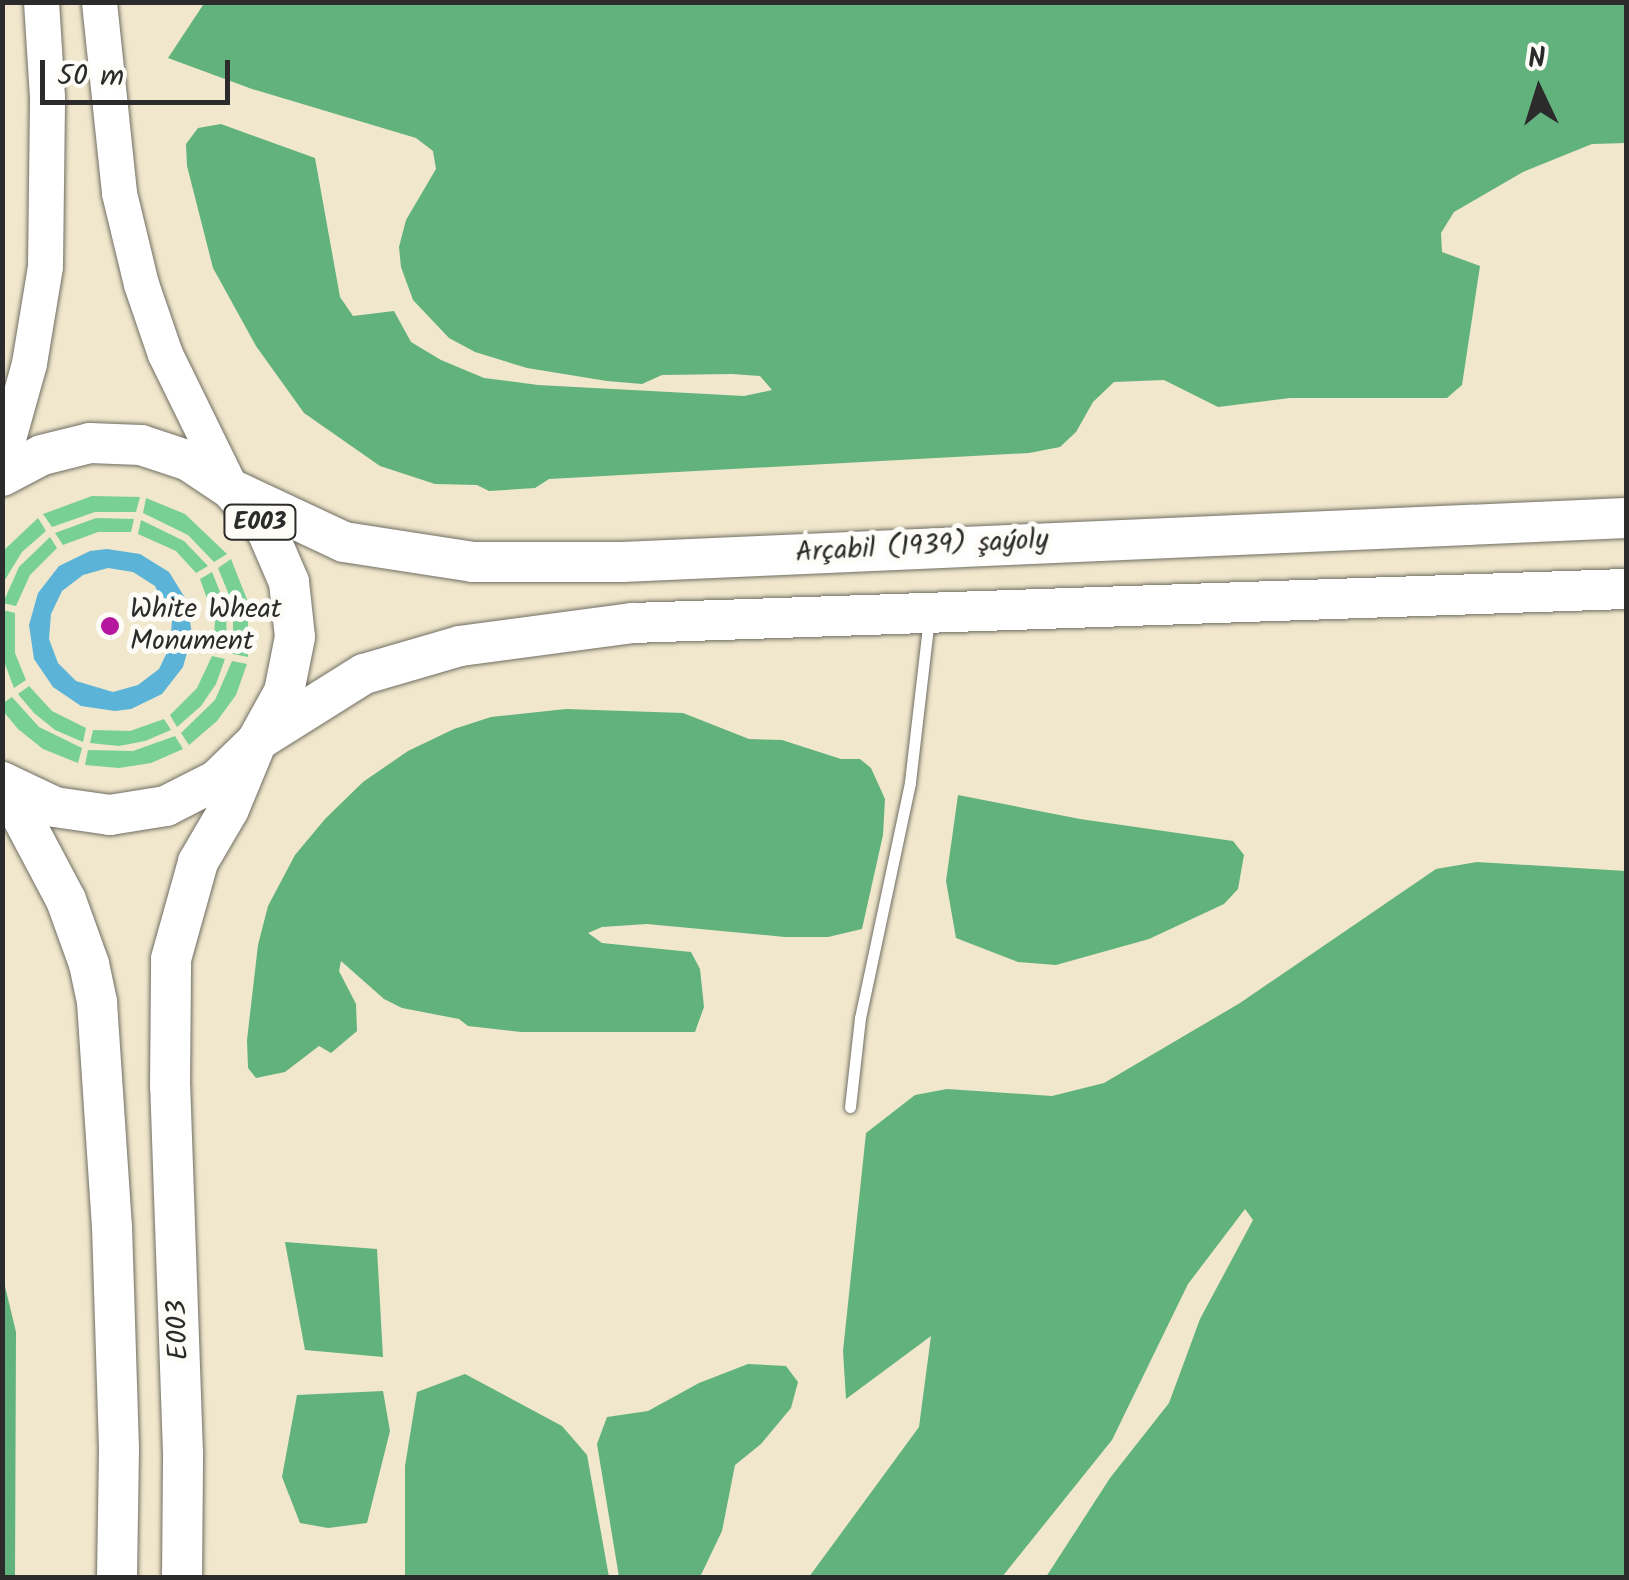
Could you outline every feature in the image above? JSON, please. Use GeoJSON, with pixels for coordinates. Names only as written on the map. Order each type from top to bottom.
{"type":"FeatureCollection","features":[{"type":"Feature","properties":{"kind":"highway","name":"E003"},"geometry":{"type":"LineString","coordinates":[[2,476],[42,455],[90,444],[141,445],[189,461],[231,489],[267,531],[289,582],[294,637],[284,692],[257,741],[229,809],[198,862],[171,958],[170,1086],[184,1453],[182,1578]]}},
{"type":"Feature","properties":{"kind":"highway","name":"Arçabil (1939) şaýoly"},"geometry":{"type":"LineString","coordinates":[[231,489],[344,542],[472,562],[622,562],[1626,518]]}},
{"type":"Feature","properties":{"kind":"highway"},"geometry":{"type":"LineString","coordinates":[[257,741],[364,674],[460,646],[632,623],[1626,589]]}},
{"type":"Feature","properties":{"kind":"highway","name":"E003"},"geometry":{"type":"LineString","coordinates":[[3,782],[54,807],[110,815],[166,806],[217,780],[257,741]]}},
{"type":"Feature","properties":{"kind":"highway"},"geometry":{"type":"LineString","coordinates":[[3,782],[66,900],[89,964],[96,1002],[112,1244],[119,1450],[116,1578]]}},
{"type":"Feature","properties":{"kind":"main road"},"geometry":{"type":"LineString","coordinates":[[2,460],[28,363],[45,266],[47,97],[41,2]]}},
{"type":"Feature","properties":{"kind":"main road"},"geometry":{"type":"LineString","coordinates":[[99,2],[118,193],[141,284],[166,354],[231,489]]}},
{"type":"Feature","properties":{"kind":"lane"},"geometry":{"type":"LineString","coordinates":[[850,1106],[860,1018],[910,782],[930,610]]}},
{"type":"Feature","properties":{"kind":"green space"},"geometry":{"type":"Polygon","coordinates":[[[205,2],[1626,3],[1626,143],[1592,144],[1523,172],[1454,212],[1441,233],[1442,252],[1480,266],[1462,385],[1447,398],[1290,398],[1218,407],[1164,380],[1114,382],[1093,402],[1076,432],[1060,447],[1029,453],[549,479],[535,488],[489,491],[477,485],[435,484],[380,466],[304,413],[256,346],[213,268],[187,166],[186,144],[198,128],[221,124],[315,158],[340,297],[353,316],[394,311],[411,342],[441,360],[484,378],[538,385],[744,396],[772,390],[760,376],[732,374],[662,375],[642,384],[607,381],[527,368],[475,352],[449,338],[413,300],[401,267],[399,247],[406,220],[436,169],[433,151],[416,138],[252,89],[168,58],[205,2]]]}},
{"type":"Feature","properties":{"kind":"green space"},"geometry":{"type":"Polygon","coordinates":[[[92,496],[140,497],[136,512],[95,512],[52,527],[43,514],[92,496]]]}},
{"type":"Feature","properties":{"kind":"green space"},"geometry":{"type":"Polygon","coordinates":[[[146,498],[185,514],[227,554],[214,562],[188,535],[143,513],[146,498]]]}},
{"type":"Feature","properties":{"kind":"green space"},"geometry":{"type":"Polygon","coordinates":[[[38,518],[46,531],[22,552],[3,583],[3,551],[38,518]]]}},
{"type":"Feature","properties":{"kind":"green space"},"geometry":{"type":"Polygon","coordinates":[[[96,518],[134,519],[131,532],[98,532],[63,545],[55,533],[96,518]]]}},
{"type":"Feature","properties":{"kind":"green space"},"geometry":{"type":"Polygon","coordinates":[[[141,520],[184,541],[208,566],[196,573],[176,551],[138,534],[141,520]]]}},
{"type":"Feature","properties":{"kind":"green space"},"geometry":{"type":"Polygon","coordinates":[[[50,537],[57,548],[30,575],[16,606],[3,603],[19,567],[50,537]]]}},
{"type":"Feature","properties":{"kind":"green space"},"geometry":{"type":"Polygon","coordinates":[[[231,559],[248,602],[248,657],[233,654],[233,605],[218,568],[231,559]]]}},
{"type":"Feature","properties":{"kind":"green space"},"geometry":{"type":"Polygon","coordinates":[[[212,572],[226,607],[227,652],[213,649],[215,621],[200,579],[212,572]]]}},
{"type":"Feature","properties":{"kind":"green space"},"geometry":{"type":"Polygon","coordinates":[[[3,610],[15,613],[15,653],[26,680],[14,688],[3,659],[3,610]]]}},
{"type":"Feature","properties":{"kind":"green space"},"geometry":{"type":"Polygon","coordinates":[[[212,656],[225,659],[216,684],[201,706],[177,727],[170,715],[197,688],[212,656]]]}},
{"type":"Feature","properties":{"kind":"green space"},"geometry":{"type":"Polygon","coordinates":[[[232,661],[247,664],[236,695],[217,721],[189,745],[181,733],[215,700],[232,661]]]}},
{"type":"Feature","properties":{"kind":"green space"},"geometry":{"type":"Polygon","coordinates":[[[29,686],[52,711],[86,728],[83,742],[55,730],[34,713],[18,694],[29,686]]]}},
{"type":"Feature","properties":{"kind":"green space"},"geometry":{"type":"Polygon","coordinates":[[[12,697],[39,727],[82,748],[78,763],[43,749],[18,729],[3,711],[3,703],[12,697]]]}},
{"type":"Feature","properties":{"kind":"green space"},"geometry":{"type":"Polygon","coordinates":[[[566,709],[683,713],[749,739],[782,740],[841,759],[860,759],[871,768],[885,799],[883,835],[862,929],[828,937],[785,937],[647,924],[602,927],[588,933],[602,943],[691,952],[700,969],[704,1007],[695,1032],[521,1032],[468,1026],[459,1019],[402,1008],[384,999],[341,961],[339,971],[356,1004],[357,1031],[331,1053],[319,1046],[285,1072],[256,1078],[248,1068],[247,1040],[258,945],[268,906],[295,855],[325,819],[363,782],[408,751],[454,729],[491,717],[566,709]]]}},
{"type":"Feature","properties":{"kind":"green space"},"geometry":{"type":"Polygon","coordinates":[[[164,719],[171,730],[145,741],[119,746],[90,743],[93,730],[130,731],[164,719]]]}},
{"type":"Feature","properties":{"kind":"green space"},"geometry":{"type":"Polygon","coordinates":[[[175,736],[183,749],[151,763],[119,768],[85,765],[88,750],[133,751],[175,736]]]}},
{"type":"Feature","properties":{"kind":"green space"},"geometry":{"type":"Polygon","coordinates":[[[958,795],[1080,819],[1233,841],[1244,855],[1238,889],[1224,904],[1149,939],[1056,965],[1018,962],[956,938],[946,881],[958,795]]]}},
{"type":"Feature","properties":{"kind":"green space"},"geometry":{"type":"Polygon","coordinates":[[[1477,862],[1626,871],[1626,1577],[1046,1577],[1110,1478],[1169,1403],[1200,1319],[1253,1220],[1245,1209],[1188,1284],[1112,1440],[1002,1577],[809,1577],[919,1427],[931,1336],[846,1399],[843,1351],[866,1133],[915,1095],[947,1089],[1052,1096],[1104,1083],[1240,1003],[1436,869],[1477,862]]]}},
{"type":"Feature","properties":{"kind":"green space"},"geometry":{"type":"Polygon","coordinates":[[[285,1242],[377,1249],[383,1357],[305,1350],[285,1242]]]}},
{"type":"Feature","properties":{"kind":"green space"},"geometry":{"type":"Polygon","coordinates":[[[3,1278],[16,1332],[15,1578],[2,1577],[3,1278]]]}},
{"type":"Feature","properties":{"kind":"green space"},"geometry":{"type":"Polygon","coordinates":[[[748,1364],[786,1366],[798,1382],[791,1408],[761,1444],[735,1465],[722,1531],[700,1577],[619,1577],[597,1444],[607,1417],[648,1411],[699,1383],[748,1364]]]}},
{"type":"Feature","properties":{"kind":"green space"},"geometry":{"type":"Polygon","coordinates":[[[465,1374],[562,1426],[587,1455],[609,1577],[405,1577],[405,1466],[417,1392],[465,1374]]]}},
{"type":"Feature","properties":{"kind":"green space"},"geometry":{"type":"Polygon","coordinates":[[[383,1391],[390,1431],[367,1523],[328,1528],[300,1523],[282,1477],[297,1395],[383,1391]]]}},
{"type":"Feature","properties":{"kind":"water"},"geometry":{"type":"Polygon","coordinates":[[[107,549],[140,554],[169,572],[187,601],[192,635],[183,667],[162,694],[131,709],[81,706],[53,687],[34,659],[29,625],[38,593],[59,566],[90,551],[107,549]],[[108,568],[83,575],[62,591],[51,614],[49,639],[58,663],[76,681],[113,692],[138,685],[159,669],[170,646],[172,621],[155,586],[133,572],[108,568]]]}},
{"type":"Feature","properties":{"kind":"place","name":"White Wheat Monument"},"geometry":{"type":"Point","coordinates":[110,626]}}]}
